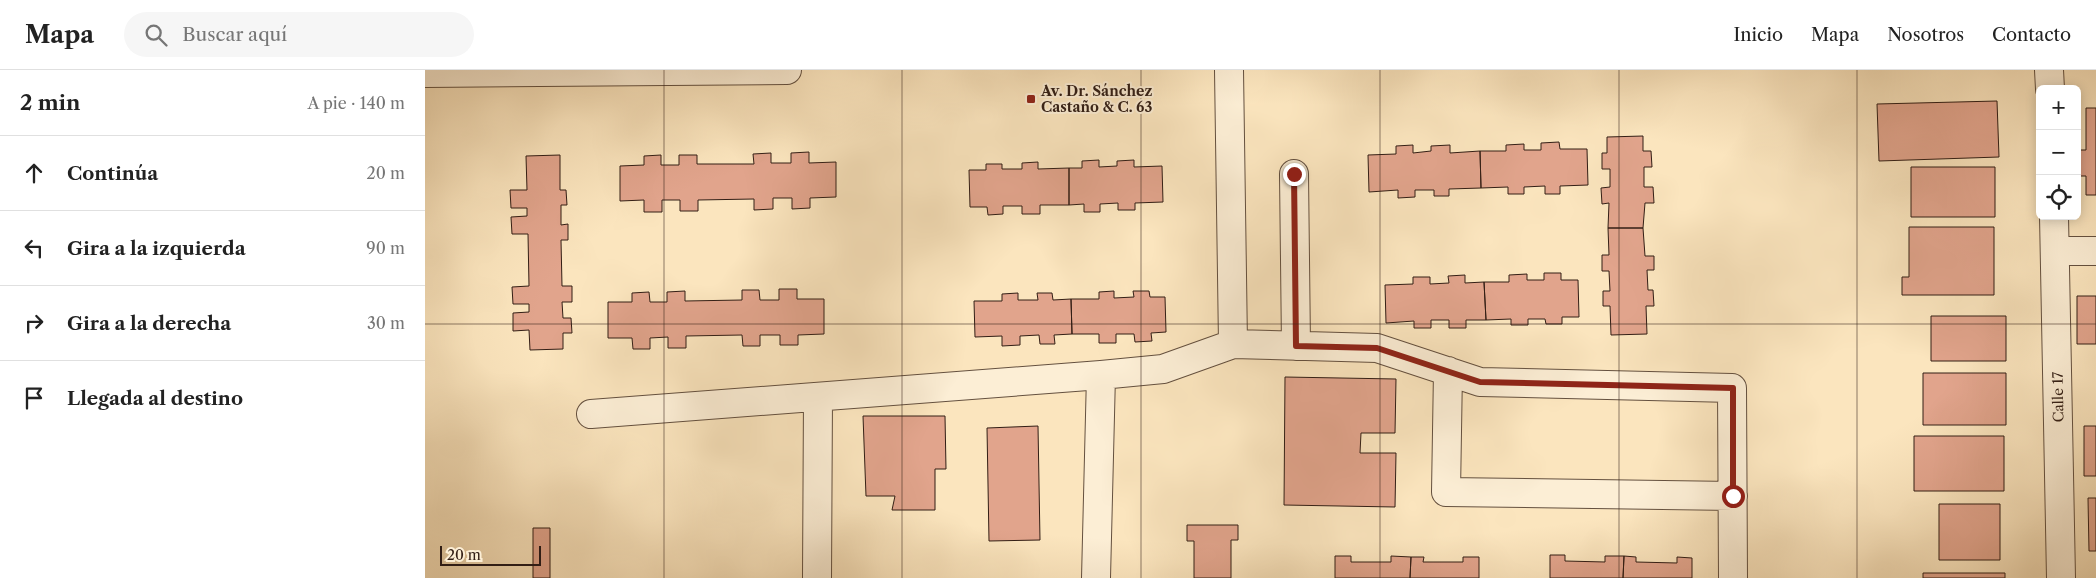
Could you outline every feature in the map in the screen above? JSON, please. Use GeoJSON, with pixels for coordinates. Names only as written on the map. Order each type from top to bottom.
{"type":"FeatureCollection","features":[{"type":"Feature","properties":{"kind":"street"},"geometry":{"type":"LineString","coordinates":[[425,73],[787,70]]}},
{"type":"Feature","properties":{"kind":"street"},"geometry":{"type":"LineString","coordinates":[[1229,70],[1233,344]]}},
{"type":"Feature","properties":{"kind":"street"},"geometry":{"type":"LineString","coordinates":[[2049,70],[2050,85]]}},
{"type":"Feature","properties":{"kind":"street"},"geometry":{"type":"LineString","coordinates":[[1294,174],[1296,346]]}},
{"type":"Feature","properties":{"kind":"street","name":"Calle 17"},"geometry":{"type":"LineString","coordinates":[[2054,220],[2061,578]]}},
{"type":"Feature","properties":{"kind":"street"},"geometry":{"type":"LineString","coordinates":[[2055,251],[2096,251]]}},
{"type":"Feature","properties":{"kind":"street"},"geometry":{"type":"LineString","coordinates":[[591,414],[1101,376],[1163,369],[1233,344],[1377,348],[1480,382],[1733,388],[1733,578]]}},
{"type":"Feature","properties":{"kind":"street"},"geometry":{"type":"LineString","coordinates":[[1448,371],[1446,492],[1733,496]]}},
{"type":"Feature","properties":{"kind":"street"},"geometry":{"type":"LineString","coordinates":[[1096,578],[1101,376]]}},
{"type":"Feature","properties":{"kind":"street"},"geometry":{"type":"LineString","coordinates":[[817,578],[818,397]]}},
{"type":"Feature","properties":{"kind":"building"},"geometry":{"type":"Polygon","coordinates":[[[1997,101],[1999,157],[1879,161],[1877,104],[1997,101]]]}},
{"type":"Feature","properties":{"kind":"building"},"geometry":{"type":"Polygon","coordinates":[[[2086,108],[2096,108],[2096,195],[2086,195],[2086,176],[2081,176],[2081,150],[2086,150],[2086,108]]]}},
{"type":"Feature","properties":{"kind":"building"},"geometry":{"type":"Polygon","coordinates":[[[1643,136],[1643,151],[1651,151],[1652,167],[1644,167],[1644,187],[1653,187],[1654,203],[1645,203],[1643,228],[1608,228],[1609,203],[1602,204],[1601,188],[1610,187],[1610,169],[1602,169],[1602,153],[1607,153],[1607,137],[1643,136]]]}},
{"type":"Feature","properties":{"kind":"building"},"geometry":{"type":"Polygon","coordinates":[[[1559,142],[1560,149],[1587,149],[1588,185],[1560,186],[1560,194],[1545,194],[1545,186],[1524,187],[1524,194],[1508,194],[1508,187],[1481,188],[1480,151],[1506,151],[1506,145],[1524,144],[1524,150],[1541,150],[1541,143],[1559,142]]]}},
{"type":"Feature","properties":{"kind":"building"},"geometry":{"type":"Polygon","coordinates":[[[1413,145],[1413,153],[1431,151],[1431,146],[1450,145],[1450,153],[1480,151],[1481,188],[1449,189],[1449,196],[1434,196],[1434,190],[1415,190],[1415,197],[1398,198],[1398,190],[1369,192],[1368,155],[1396,154],[1396,146],[1413,145]]]}},
{"type":"Feature","properties":{"kind":"building"},"geometry":{"type":"Polygon","coordinates":[[[809,152],[809,163],[836,162],[836,197],[810,198],[810,208],[792,209],[792,198],[773,198],[773,209],[754,210],[754,199],[698,200],[698,211],[680,211],[680,200],[662,200],[662,212],[644,212],[644,200],[620,201],[620,166],[644,165],[644,156],[661,155],[661,165],[679,165],[679,155],[697,155],[697,164],[754,164],[753,154],[771,153],[771,163],[791,163],[791,153],[809,152]]]}},
{"type":"Feature","properties":{"kind":"building"},"geometry":{"type":"Polygon","coordinates":[[[560,155],[560,190],[566,190],[567,205],[561,205],[561,225],[568,224],[568,240],[561,240],[562,286],[572,286],[572,302],[562,302],[563,318],[571,318],[572,333],[563,333],[563,349],[530,350],[529,330],[513,331],[513,313],[529,312],[529,304],[513,304],[512,287],[529,286],[528,234],[512,234],[511,217],[527,216],[527,208],[511,208],[510,190],[527,190],[526,156],[560,155]]]}},
{"type":"Feature","properties":{"kind":"building"},"geometry":{"type":"Polygon","coordinates":[[[1099,160],[1099,167],[1117,166],[1117,161],[1134,160],[1134,167],[1162,166],[1163,202],[1135,203],[1135,210],[1118,210],[1118,203],[1100,204],[1100,212],[1084,212],[1084,204],[1069,205],[1069,168],[1082,168],[1082,161],[1099,160]]]}},
{"type":"Feature","properties":{"kind":"building"},"geometry":{"type":"Polygon","coordinates":[[[1038,162],[1038,169],[1069,168],[1069,205],[1040,205],[1040,214],[1022,214],[1022,206],[1003,206],[1003,214],[988,215],[987,207],[970,207],[969,170],[986,170],[986,164],[1002,164],[1002,169],[1022,169],[1022,163],[1038,162]]]}},
{"type":"Feature","properties":{"kind":"building"},"geometry":{"type":"Polygon","coordinates":[[[1911,167],[1995,167],[1995,217],[1911,217],[1911,167]]]}},
{"type":"Feature","properties":{"kind":"building"},"geometry":{"type":"Polygon","coordinates":[[[1909,227],[1994,227],[1994,295],[1902,295],[1902,277],[1909,277],[1909,227]]]}},
{"type":"Feature","properties":{"kind":"building"},"geometry":{"type":"Polygon","coordinates":[[[1608,228],[1643,228],[1645,256],[1654,256],[1654,270],[1647,270],[1648,290],[1653,290],[1654,306],[1646,306],[1647,334],[1611,335],[1610,306],[1603,306],[1603,291],[1610,291],[1609,271],[1602,271],[1602,255],[1609,255],[1608,228]]]}},
{"type":"Feature","properties":{"kind":"building"},"geometry":{"type":"Polygon","coordinates":[[[1544,273],[1561,273],[1561,280],[1578,280],[1579,317],[1562,317],[1562,324],[1546,324],[1545,319],[1528,319],[1528,325],[1511,325],[1511,319],[1486,320],[1484,282],[1509,282],[1509,275],[1527,274],[1527,280],[1544,280],[1544,273]]]}},
{"type":"Feature","properties":{"kind":"building"},"geometry":{"type":"Polygon","coordinates":[[[1465,275],[1465,283],[1484,282],[1486,320],[1466,320],[1466,328],[1449,328],[1449,320],[1431,320],[1431,328],[1414,328],[1414,321],[1386,323],[1385,285],[1413,284],[1413,277],[1430,277],[1430,284],[1449,283],[1448,276],[1465,275]]]}},
{"type":"Feature","properties":{"kind":"building"},"geometry":{"type":"Polygon","coordinates":[[[779,289],[797,289],[797,299],[824,299],[824,334],[798,335],[798,345],[780,345],[780,335],[760,335],[760,346],[743,346],[742,335],[686,336],[686,348],[668,348],[668,337],[650,338],[650,349],[633,349],[632,338],[608,338],[608,302],[632,302],[632,293],[649,292],[650,302],[667,302],[667,292],[685,291],[685,301],[742,300],[742,290],[759,290],[760,300],[779,300],[779,289]]]}},
{"type":"Feature","properties":{"kind":"building"},"geometry":{"type":"Polygon","coordinates":[[[1114,291],[1114,298],[1134,297],[1133,291],[1149,291],[1150,297],[1165,297],[1166,332],[1151,333],[1152,341],[1135,342],[1134,334],[1116,334],[1116,343],[1099,343],[1099,334],[1072,334],[1071,299],[1099,299],[1099,292],[1114,291]]]}},
{"type":"Feature","properties":{"kind":"building"},"geometry":{"type":"Polygon","coordinates":[[[1018,293],[1018,300],[1038,300],[1037,293],[1052,293],[1053,300],[1071,299],[1072,334],[1054,335],[1055,344],[1040,344],[1039,335],[1020,336],[1020,345],[1002,346],[1002,336],[975,337],[974,301],[1002,301],[1002,294],[1018,293]]]}},
{"type":"Feature","properties":{"kind":"building"},"geometry":{"type":"Polygon","coordinates":[[[2077,296],[2096,296],[2096,344],[2077,344],[2077,296]]]}},
{"type":"Feature","properties":{"kind":"building"},"geometry":{"type":"Polygon","coordinates":[[[1931,316],[2006,316],[2006,361],[1931,361],[1931,316]]]}},
{"type":"Feature","properties":{"kind":"building"},"geometry":{"type":"Polygon","coordinates":[[[1923,373],[2006,373],[2006,425],[1923,425],[1923,373]]]}},
{"type":"Feature","properties":{"kind":"building"},"geometry":{"type":"Polygon","coordinates":[[[1285,377],[1396,379],[1395,433],[1361,433],[1360,453],[1396,453],[1395,507],[1284,505],[1285,377]]]}},
{"type":"Feature","properties":{"kind":"building"},"geometry":{"type":"Polygon","coordinates":[[[863,416],[945,416],[946,469],[935,469],[935,510],[892,510],[895,496],[866,496],[863,416]]]}},
{"type":"Feature","properties":{"kind":"building"},"geometry":{"type":"Polygon","coordinates":[[[1038,426],[1040,540],[989,541],[987,428],[1038,426]]]}},
{"type":"Feature","properties":{"kind":"building"},"geometry":{"type":"Polygon","coordinates":[[[2084,426],[2096,426],[2096,476],[2084,476],[2084,426]]]}},
{"type":"Feature","properties":{"kind":"building"},"geometry":{"type":"Polygon","coordinates":[[[1914,436],[2004,436],[2004,491],[1914,491],[1914,436]]]}},
{"type":"Feature","properties":{"kind":"building"},"geometry":{"type":"Polygon","coordinates":[[[2088,498],[2096,498],[2096,551],[2089,551],[2088,498]]]}},
{"type":"Feature","properties":{"kind":"building"},"geometry":{"type":"Polygon","coordinates":[[[1939,504],[2000,504],[2000,560],[1939,560],[1939,504]]]}},
{"type":"Feature","properties":{"kind":"building"},"geometry":{"type":"Polygon","coordinates":[[[1187,525],[1238,525],[1238,540],[1231,540],[1231,578],[1194,578],[1194,541],[1187,541],[1187,525]]]}},
{"type":"Feature","properties":{"kind":"building"},"geometry":{"type":"Polygon","coordinates":[[[533,528],[550,528],[550,578],[533,578],[533,528]]]}},
{"type":"Feature","properties":{"kind":"building"},"geometry":{"type":"Polygon","coordinates":[[[1550,555],[1565,555],[1565,561],[1605,562],[1605,556],[1624,556],[1623,578],[1550,578],[1550,555]]]}},
{"type":"Feature","properties":{"kind":"building"},"geometry":{"type":"Polygon","coordinates":[[[1335,556],[1351,556],[1351,562],[1391,562],[1391,556],[1411,557],[1410,578],[1335,578],[1335,556]]]}},
{"type":"Feature","properties":{"kind":"building"},"geometry":{"type":"Polygon","coordinates":[[[1624,556],[1636,557],[1636,562],[1677,563],[1677,557],[1692,558],[1692,578],[1623,578],[1624,556]]]}},
{"type":"Feature","properties":{"kind":"building"},"geometry":{"type":"Polygon","coordinates":[[[1411,557],[1424,557],[1423,562],[1463,562],[1463,557],[1479,557],[1479,578],[1410,578],[1411,557]]]}},
{"type":"Feature","properties":{"kind":"building"},"geometry":{"type":"Polygon","coordinates":[[[1923,573],[2005,573],[2005,578],[1923,578],[1923,573]]]}},
{"type":"Feature","properties":{"kind":"place","name":"Av. Dr. Sánchez Castaño & C. 63"},"geometry":{"type":"Point","coordinates":[1031,99]}},
{"type":"Feature","properties":{"kind":"route"},"geometry":{"type":"LineString","coordinates":[[1294,174],[1296,346],[1377,348],[1480,382],[1733,388],[1733,496]]}}]}
